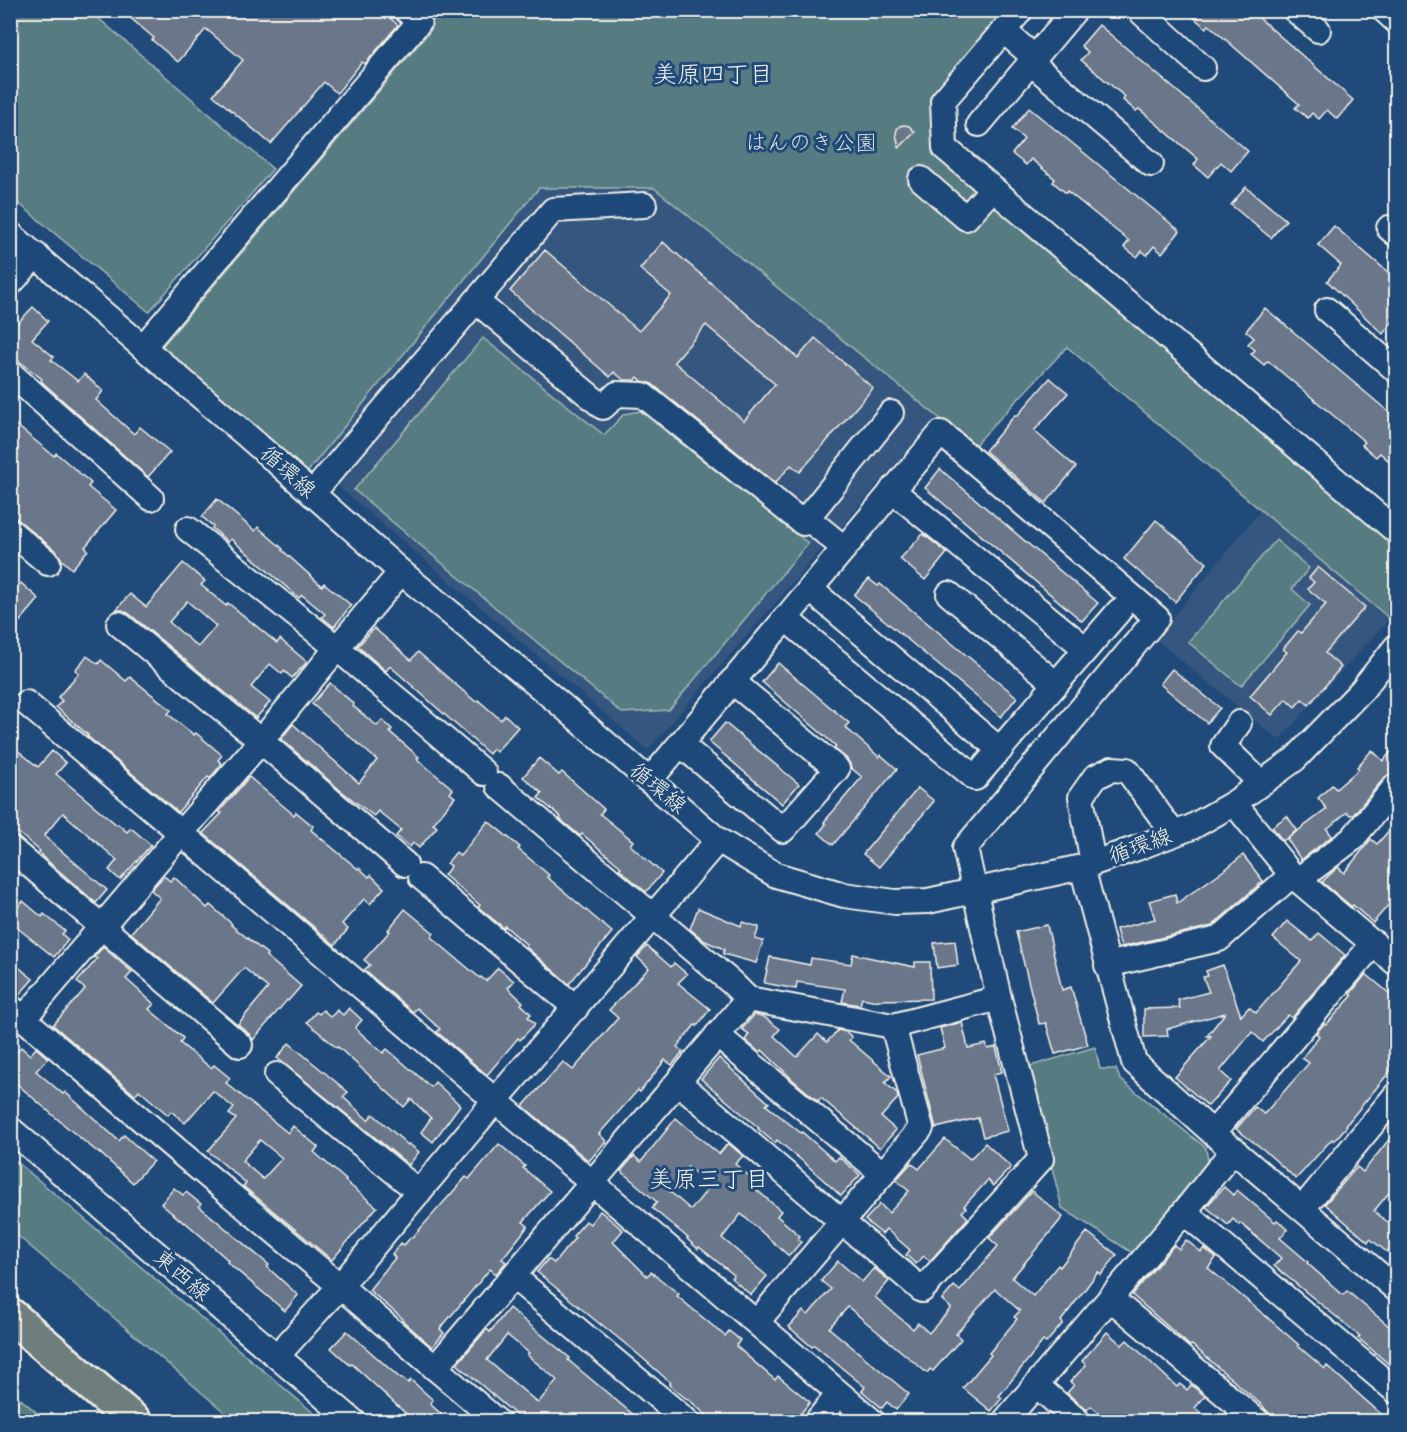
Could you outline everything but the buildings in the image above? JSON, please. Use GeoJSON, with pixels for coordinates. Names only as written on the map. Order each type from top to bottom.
{"type":"FeatureCollection","features":[{"type":"Feature","properties":{"kind":"highway"},"geometry":{"type":"LineString","coordinates":[[10,1315],[135,1422]]}},
{"type":"Feature","properties":{"kind":"highway"},"geometry":{"type":"LineString","coordinates":[[10,1332],[116,1422]]}},
{"type":"Feature","properties":{"kind":"street"},"geometry":{"type":"LineString","coordinates":[[143,347],[419,22],[406,10]]}},
{"type":"Feature","properties":{"kind":"street"},"geometry":{"type":"LineString","coordinates":[[1021,10],[943,101],[945,148],[1396,531]]}},
{"type":"Feature","properties":{"kind":"street"},"geometry":{"type":"LineString","coordinates":[[979,124],[1075,10]]}},
{"type":"Feature","properties":{"kind":"street"},"geometry":{"type":"LineString","coordinates":[[1139,10],[1203,68]]}},
{"type":"Feature","properties":{"kind":"street"},"geometry":{"type":"LineString","coordinates":[[1295,10],[1318,30]]}},
{"type":"Feature","properties":{"kind":"street"},"geometry":{"type":"LineString","coordinates":[[1384,10],[1396,21]]}},
{"type":"Feature","properties":{"kind":"street"},"geometry":{"type":"LineString","coordinates":[[1004,30],[1033,61],[1151,164]]}},
{"type":"Feature","properties":{"kind":"street"},"geometry":{"type":"LineString","coordinates":[[921,179],[966,218],[992,189]]}},
{"type":"Feature","properties":{"kind":"street"},"geometry":{"type":"LineString","coordinates":[[312,494],[554,210],[644,204]]}},
{"type":"Feature","properties":{"kind":"street","name":"循環線"},"geometry":{"type":"LineString","coordinates":[[10,234],[245,434],[401,572],[558,702],[718,840],[776,875],[844,895],[895,902],[928,901],[1087,865],[1174,834],[1192,827],[1234,802],[1295,759],[1362,690],[1396,647]]}},
{"type":"Feature","properties":{"kind":"street"},"geometry":{"type":"LineString","coordinates":[[10,284],[36,255]]}},
{"type":"Feature","properties":{"kind":"street"},"geometry":{"type":"LineString","coordinates":[[476,301],[603,407],[617,394],[643,395],[803,522],[891,413]]}},
{"type":"Feature","properties":{"kind":"street"},"geometry":{"type":"LineString","coordinates":[[1327,310],[1396,370]]}},
{"type":"Feature","properties":{"kind":"street"},"geometry":{"type":"LineString","coordinates":[[10,373],[152,498]]}},
{"type":"Feature","properties":{"kind":"street"},"geometry":{"type":"LineString","coordinates":[[649,781],[941,433],[1157,618],[965,848],[999,998],[1041,1159],[922,1290],[678,1082]]}},
{"type":"Feature","properties":{"kind":"street"},"geometry":{"type":"LineString","coordinates":[[892,490],[1086,649]]}},
{"type":"Feature","properties":{"kind":"street"},"geometry":{"type":"LineString","coordinates":[[807,518],[844,548]]}},
{"type":"Feature","properties":{"kind":"street"},"geometry":{"type":"LineString","coordinates":[[188,529],[337,648],[748,999],[893,1026],[999,998]]}},
{"type":"Feature","properties":{"kind":"street"},"geometry":{"type":"LineString","coordinates":[[10,531],[48,563]]}},
{"type":"Feature","properties":{"kind":"street"},"geometry":{"type":"LineString","coordinates":[[401,572],[261,741],[101,926],[17,1013],[498,1422]]}},
{"type":"Feature","properties":{"kind":"street"},"geometry":{"type":"LineString","coordinates":[[810,588],[1000,750]]}},
{"type":"Feature","properties":{"kind":"street"},"geometry":{"type":"LineString","coordinates":[[949,594],[1056,684]]}},
{"type":"Feature","properties":{"kind":"street"},"geometry":{"type":"LineString","coordinates":[[785,618],[975,778],[1119,611]]}},
{"type":"Feature","properties":{"kind":"street"},"geometry":{"type":"LineString","coordinates":[[119,624],[576,1008]]}},
{"type":"Feature","properties":{"kind":"street"},"geometry":{"type":"LineString","coordinates":[[680,744],[783,830],[837,769],[732,681]]}},
{"type":"Feature","properties":{"kind":"street"},"geometry":{"type":"LineString","coordinates":[[26,703],[873,1422]]}},
{"type":"Feature","properties":{"kind":"street"},"geometry":{"type":"LineString","coordinates":[[1239,723],[1223,746],[1261,783]]}},
{"type":"Feature","properties":{"kind":"street"},"geometry":{"type":"LineString","coordinates":[[1174,834],[1127,770],[1112,768],[1095,777],[1081,796],[1087,865],[1107,965],[1134,1062],[1303,1208],[1394,1281]]}},
{"type":"Feature","properties":{"kind":"street"},"geometry":{"type":"LineString","coordinates":[[1107,965],[1219,939],[1295,877],[1352,839],[1396,786]]}},
{"type":"Feature","properties":{"kind":"street"},"geometry":{"type":"LineString","coordinates":[[1234,802],[1295,877],[1396,961]]}},
{"type":"Feature","properties":{"kind":"street"},"geometry":{"type":"LineString","coordinates":[[277,1356],[340,1286],[718,840]]}},
{"type":"Feature","properties":{"kind":"street"},"geometry":{"type":"LineString","coordinates":[[10,848],[240,1046]]}},
{"type":"Feature","properties":{"kind":"street"},"geometry":{"type":"LineString","coordinates":[[1214,1133],[1374,944]]}},
{"type":"Feature","properties":{"kind":"street"},"geometry":{"type":"LineString","coordinates":[[435,1368],[748,999]]}},
{"type":"Feature","properties":{"kind":"street"},"geometry":{"type":"LineString","coordinates":[[757,1322],[921,1128],[893,1026]]}},
{"type":"Feature","properties":{"kind":"street"},"geometry":{"type":"LineString","coordinates":[[717,1035],[883,1174]]}},
{"type":"Feature","properties":{"kind":"street"},"geometry":{"type":"LineString","coordinates":[[277,1075],[419,1192]]}},
{"type":"Feature","properties":{"kind":"street"},"geometry":{"type":"LineString","coordinates":[[1303,1208],[1396,1095]]}},
{"type":"Feature","properties":{"kind":"street","name":"東西線"},"geometry":{"type":"LineString","coordinates":[[10,1129],[354,1422]]}},
{"type":"Feature","properties":{"kind":"street"},"geometry":{"type":"LineString","coordinates":[[1004,1422],[1184,1212],[1234,1149]]}},
{"type":"Feature","properties":{"kind":"street"},"geometry":{"type":"LineString","coordinates":[[1184,1212],[1394,1384]]}},
{"type":"Feature","properties":{"kind":"street"},"geometry":{"type":"LineString","coordinates":[[514,1277],[688,1422]]}},
{"type":"Feature","properties":{"kind":"street"},"geometry":{"type":"LineString","coordinates":[[1110,1298],[1258,1422]]}},
{"type":"Feature","properties":{"kind":"street"},"geometry":{"type":"LineString","coordinates":[[1036,1385],[1079,1422]]}},
{"type":"Feature","properties":{"kind":"street"},"geometry":{"type":"LineString","coordinates":[[816,1422],[840,1394]]}},
{"type":"Feature","properties":{"kind":"shaded area"},"geometry":{"type":"Polygon","coordinates":[[[539,188],[654,188],[937,416],[648,750],[313,465],[539,188]]]}},
{"type":"Feature","properties":{"kind":"shaded area"},"geometry":{"type":"Polygon","coordinates":[[[1261,510],[1390,618],[1279,740],[1155,639],[1261,510]]]}},
{"type":"Feature","properties":{"kind":"green space"},"geometry":{"type":"Polygon","coordinates":[[[10,11],[90,11],[273,169],[149,312],[11,197],[10,11]]]}},
{"type":"Feature","properties":{"kind":"green space","name":"はんのき公園"},"geometry":{"type":"Polygon","coordinates":[[[435,11],[1021,11],[943,101],[945,149],[1396,531],[1396,624],[1067,347],[974,446],[654,188],[539,188],[300,483],[154,356],[431,30],[435,11]]]}},
{"type":"Feature","properties":{"kind":"green space"},"geometry":{"type":"Polygon","coordinates":[[[483,338],[604,435],[624,414],[640,411],[808,543],[669,710],[622,713],[354,490],[483,338]]]}},
{"type":"Feature","properties":{"kind":"green space"},"geometry":{"type":"Polygon","coordinates":[[[1276,540],[1309,568],[1292,589],[1310,605],[1241,686],[1188,642],[1276,540]]]}},
{"type":"Feature","properties":{"kind":"green space"},"geometry":{"type":"Polygon","coordinates":[[[1095,1047],[1100,1069],[1116,1069],[1120,1079],[1206,1148],[1208,1161],[1134,1254],[1062,1208],[1027,1067],[1095,1047]]]}},
{"type":"Feature","properties":{"kind":"green space"},"geometry":{"type":"Polygon","coordinates":[[[10,1156],[323,1421],[235,1421],[11,1230],[10,1156]]]}},
{"type":"Feature","properties":{"kind":"green space"},"geometry":{"type":"Polygon","coordinates":[[[11,1391],[47,1421],[11,1421],[11,1391]]]}},
{"type":"Feature","properties":{"kind":"district","name":"美原四丁目"},"geometry":{"type":"Point","coordinates":[713,74]}},
{"type":"Feature","properties":{"kind":"district","name":"美原三丁目"},"geometry":{"type":"Point","coordinates":[709,1179]}}]}
